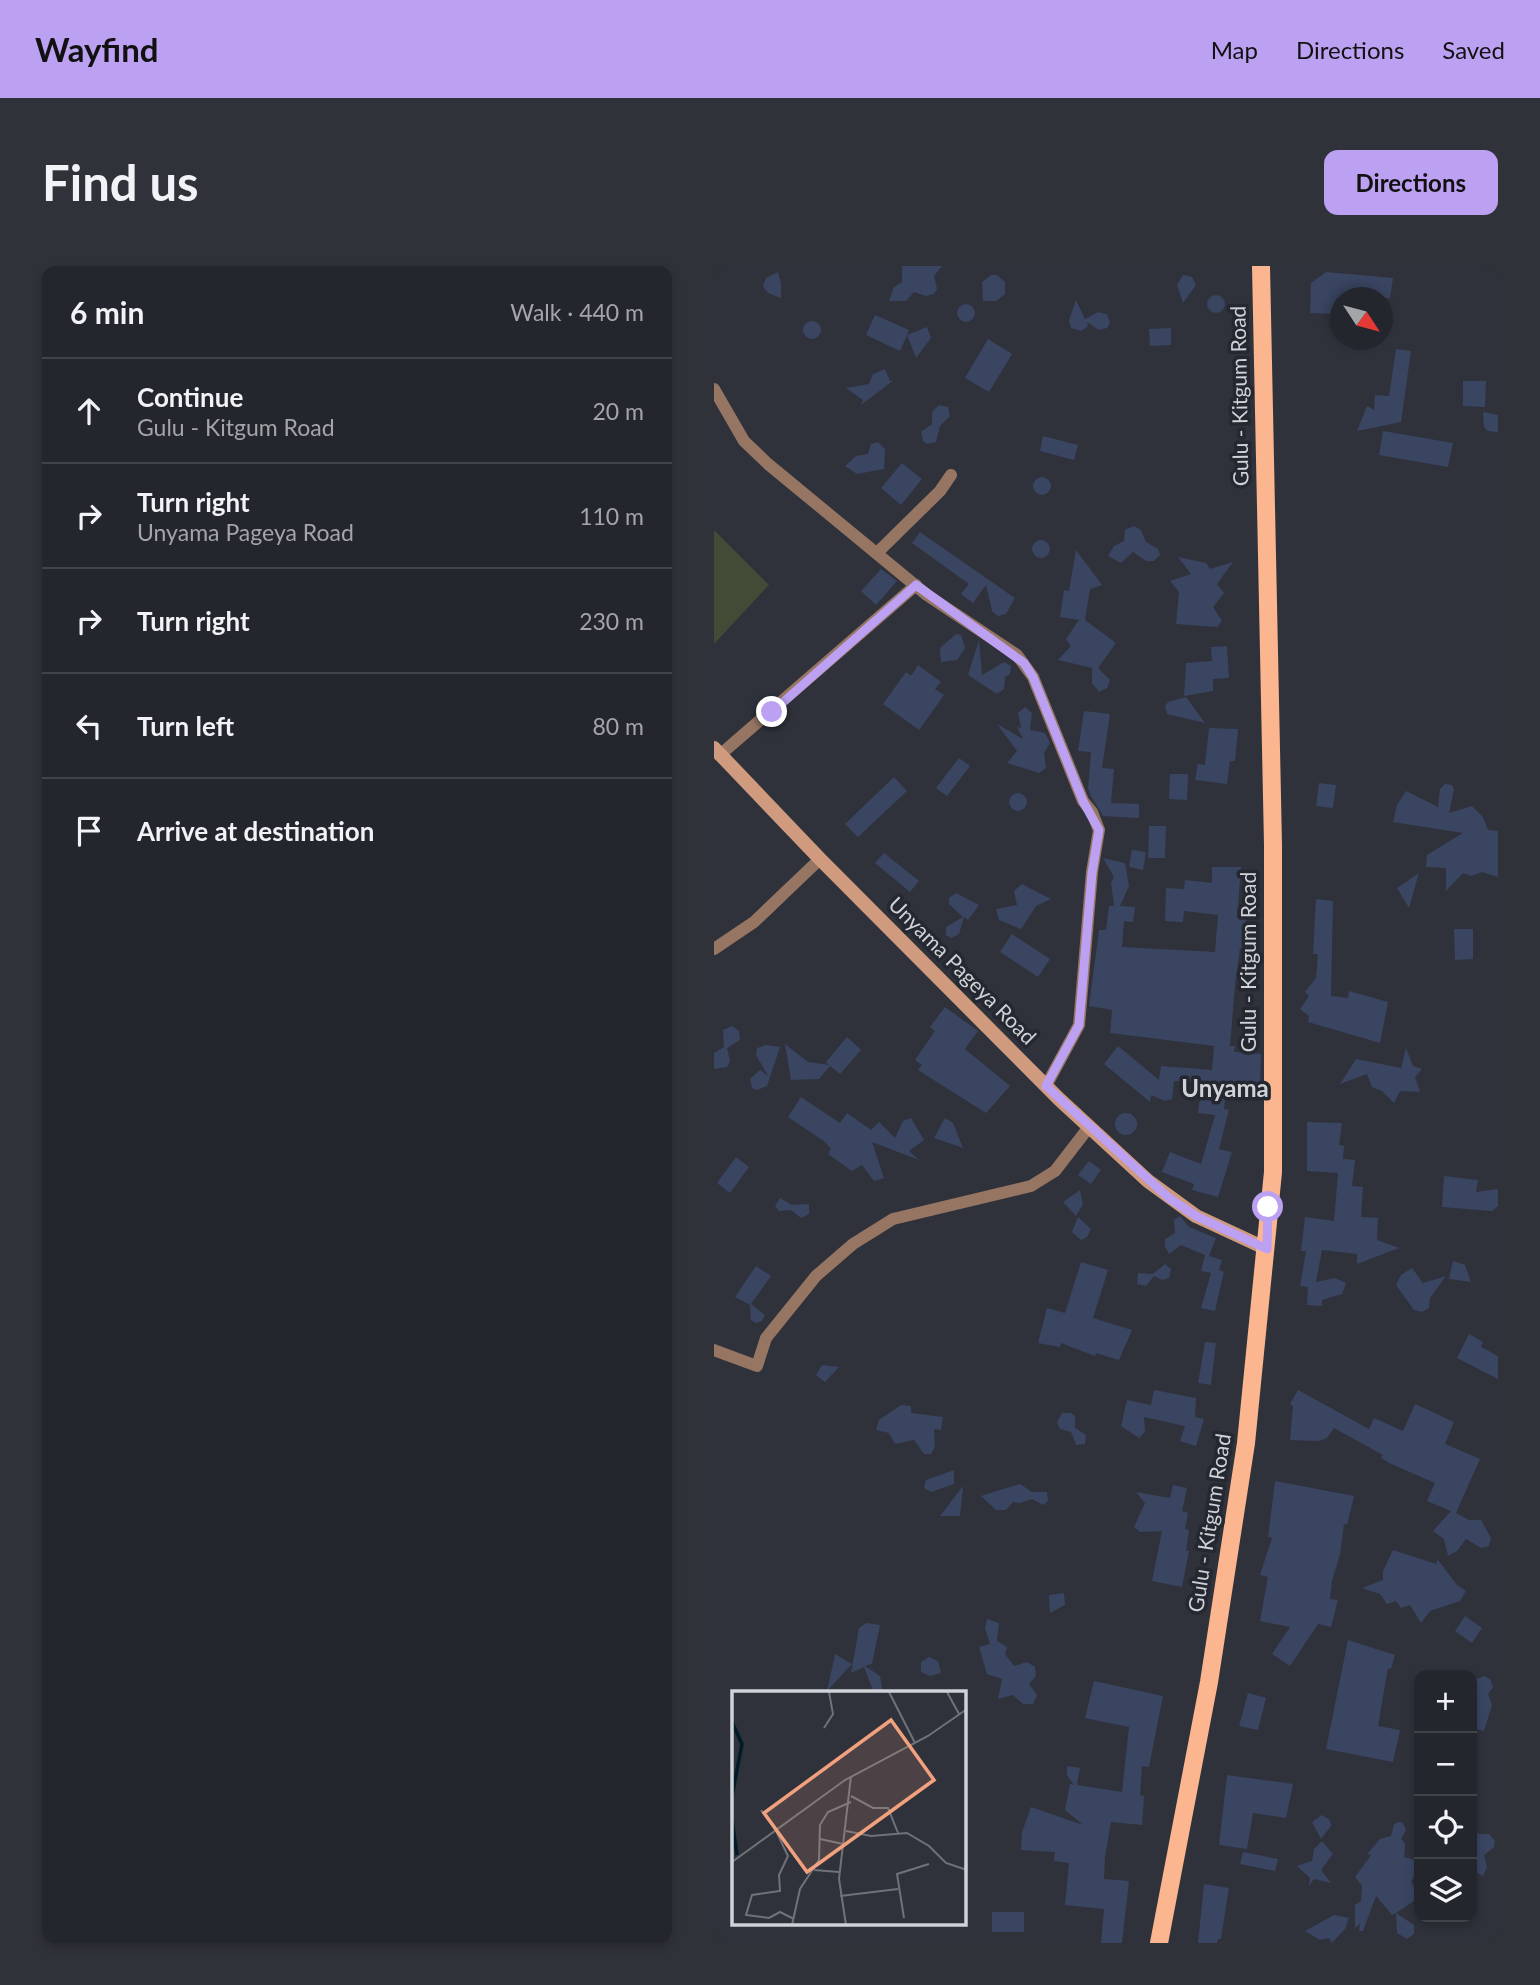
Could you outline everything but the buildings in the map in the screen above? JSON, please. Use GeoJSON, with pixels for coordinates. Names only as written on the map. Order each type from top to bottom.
{"type":"FeatureCollection","features":[{"type":"Feature","properties":{"kind":"main road","name":"Gulu - Kitgum Road"},"geometry":{"type":"LineString","coordinates":[[1159,1943],[1209,1682],[1246,1443],[1273,1172],[1273,845],[1261,266]]}},
{"type":"Feature","properties":{"kind":"street"},"geometry":{"type":"LineString","coordinates":[[715,396],[744,441],[790,484],[916,585],[1024,663],[1033,677],[1083,801],[1099,830],[1092,873],[1079,1025],[1046,1086]]}},
{"type":"Feature","properties":{"kind":"street"},"geometry":{"type":"LineString","coordinates":[[878,552],[940,491],[951,475]]}},
{"type":"Feature","properties":{"kind":"street"},"geometry":{"type":"LineString","coordinates":[[718,751],[916,585]]}},
{"type":"Feature","properties":{"kind":"street","name":"Unyama Pageya Road"},"geometry":{"type":"LineString","coordinates":[[718,751],[820,859],[1089,1127],[1169,1198],[1196,1216],[1267,1249]]}},
{"type":"Feature","properties":{"kind":"street"},"geometry":{"type":"LineString","coordinates":[[714,949],[754,922],[820,859]]}},
{"type":"Feature","properties":{"kind":"street"},"geometry":{"type":"LineString","coordinates":[[714,1350],[757,1366],[766,1338],[816,1276],[853,1244],[893,1219],[1031,1186],[1055,1171],[1089,1127]]}},
{"type":"Feature","properties":{"kind":"green space"},"geometry":{"type":"Polygon","coordinates":[[[714,530],[769,585],[714,644],[714,530]]]}},
{"type":"Feature","properties":{"kind":"district","name":"Unyama"},"geometry":{"type":"Point","coordinates":[1225,1089]}},
{"type":"Feature","properties":{"kind":"route"},"geometry":{"type":"LineString","coordinates":[[772,712],[916,585],[950,612],[1017,655],[1033,677],[1083,801],[1099,830],[1092,873],[1079,1025],[1046,1086],[1148,1181],[1196,1216],[1267,1249],[1268,1207]]}}]}
